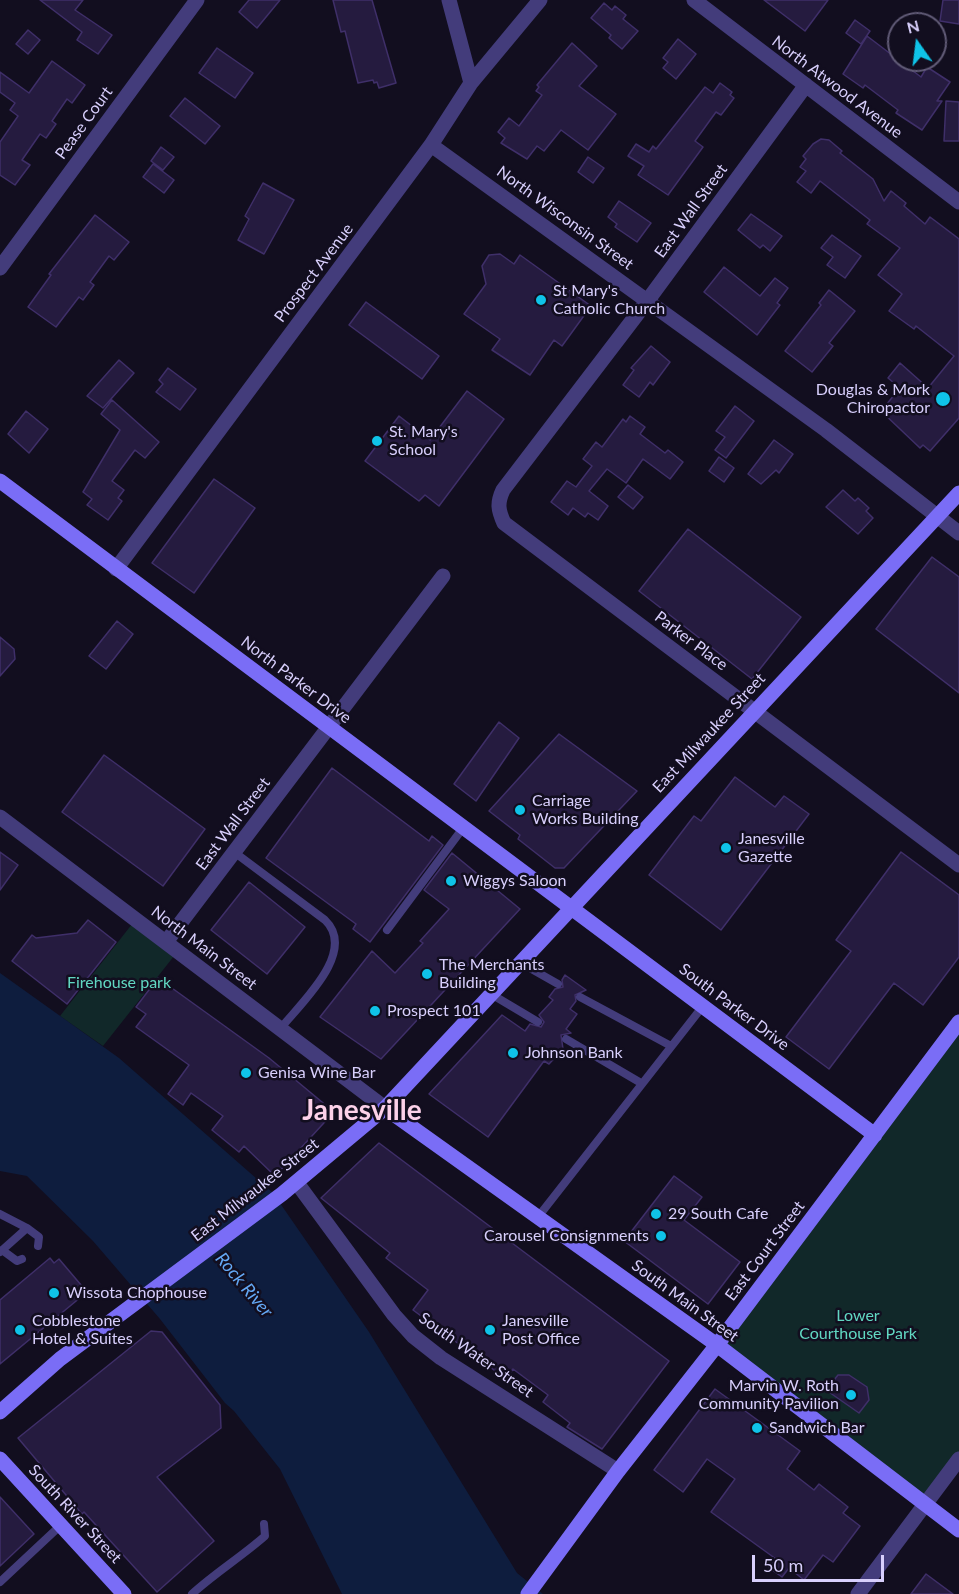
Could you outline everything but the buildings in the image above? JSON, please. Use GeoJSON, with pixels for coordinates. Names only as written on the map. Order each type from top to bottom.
{"type":"FeatureCollection","features":[{"type":"Feature","properties":{"kind":"main road","name":"North Parker Drive"},"geometry":{"type":"LineString","coordinates":[[0,481],[570,908]]}},
{"type":"Feature","properties":{"kind":"main road","name":"East Milwaukee Street"},"geometry":{"type":"LineString","coordinates":[[0,1412],[60,1359],[277,1199],[385,1108],[959,493]]}},
{"type":"Feature","properties":{"kind":"main road","name":"South Parker Drive"},"geometry":{"type":"LineString","coordinates":[[570,908],[875,1135]]}},
{"type":"Feature","properties":{"kind":"main road","name":"East Court Street"},"geometry":{"type":"LineString","coordinates":[[531,1590],[618,1471],[717,1346],[959,1022]]}},
{"type":"Feature","properties":{"kind":"main road","name":"South Main Street"},"geometry":{"type":"LineString","coordinates":[[385,1108],[717,1346],[959,1530]]}},
{"type":"Feature","properties":{"kind":"main road","name":"South River Street"},"geometry":{"type":"LineString","coordinates":[[0,1459],[124,1594]]}},
{"type":"Feature","properties":{"kind":"street","name":"Pease Court"},"geometry":{"type":"LineString","coordinates":[[0,268],[197,0]]}},
{"type":"Feature","properties":{"kind":"street"},"geometry":{"type":"LineString","coordinates":[[449,0],[471,83]]}},
{"type":"Feature","properties":{"kind":"street","name":"Prospect Avenue"},"geometry":{"type":"LineString","coordinates":[[116,569],[431,145],[471,83],[540,0]]}},
{"type":"Feature","properties":{"kind":"street","name":"North Atwood Avenue"},"geometry":{"type":"LineString","coordinates":[[694,0],[959,202]]}},
{"type":"Feature","properties":{"kind":"street","name":"East Wall Street"},"geometry":{"type":"LineString","coordinates":[[498,502],[503,490],[648,300],[806,85]]}},
{"type":"Feature","properties":{"kind":"street","name":"North Wisconsin Street"},"geometry":{"type":"LineString","coordinates":[[431,145],[826,430],[959,533]]}},
{"type":"Feature","properties":{"kind":"street","name":"Parker Place"},"geometry":{"type":"LineString","coordinates":[[498,502],[504,523],[959,865]]}},
{"type":"Feature","properties":{"kind":"street","name":"East Wall Street"},"geometry":{"type":"LineString","coordinates":[[166,942],[443,576]]}},
{"type":"Feature","properties":{"kind":"street","name":"North Main Street"},"geometry":{"type":"LineString","coordinates":[[0,817],[385,1108]]}},
{"type":"Feature","properties":{"kind":"street","name":"South Water Street"},"geometry":{"type":"LineString","coordinates":[[297,1183],[394,1315],[413,1336],[441,1358],[618,1471]]}},
{"type":"Feature","properties":{"kind":"street"},"geometry":{"type":"LineString","coordinates":[[858,1594],[959,1459]]}},
{"type":"Feature","properties":{"kind":"lane"},"geometry":{"type":"LineString","coordinates":[[387,930],[463,828]]}},
{"type":"Feature","properties":{"kind":"lane"},"geometry":{"type":"LineString","coordinates":[[234,852],[325,920],[334,933],[336,947],[329,968],[280,1029]]}},
{"type":"Feature","properties":{"kind":"lane"},"geometry":{"type":"LineString","coordinates":[[520,962],[558,984]]}},
{"type":"Feature","properties":{"kind":"lane"},"geometry":{"type":"LineString","coordinates":[[491,994],[537,1022]]}},
{"type":"Feature","properties":{"kind":"lane"},"geometry":{"type":"LineString","coordinates":[[580,997],[671,1046]]}},
{"type":"Feature","properties":{"kind":"lane"},"geometry":{"type":"LineString","coordinates":[[538,1217],[703,1006]]}},
{"type":"Feature","properties":{"kind":"lane"},"geometry":{"type":"LineString","coordinates":[[566,1039],[641,1083]]}},
{"type":"Feature","properties":{"kind":"lane"},"geometry":{"type":"LineString","coordinates":[[0,1214],[39,1237],[38,1246]]}},
{"type":"Feature","properties":{"kind":"lane"},"geometry":{"type":"LineString","coordinates":[[22,1259],[17,1261],[1,1251],[27,1228]]}},
{"type":"Feature","properties":{"kind":"lane"},"geometry":{"type":"LineString","coordinates":[[192,1594],[213,1574],[240,1558],[265,1536],[264,1524]]}},
{"type":"Feature","properties":{"kind":"lane"},"geometry":{"type":"LineString","coordinates":[[0,1581],[61,1525]]}},
{"type":"Feature","properties":{"kind":"green space","name":"Firehouse park"},"geometry":{"type":"Polygon","coordinates":[[[136,919],[178,951],[103,1046],[60,1016],[136,919]]]}},
{"type":"Feature","properties":{"kind":"green space","name":"Lower Courthouse Park"},"geometry":{"type":"Polygon","coordinates":[[[959,1022],[959,1459],[926,1504],[717,1345],[959,1022]]]}},
{"type":"Feature","properties":{"kind":"water","name":"Rock River"},"geometry":{"type":"Polygon","coordinates":[[[0,973],[119,1058],[273,1193],[369,1332],[517,1573],[543,1594],[342,1594],[280,1469],[160,1319],[93,1241],[27,1176],[0,1171],[0,973]]]}},
{"type":"Feature","properties":{"kind":"place","name":"St Mary's Catholic Church"},"geometry":{"type":"Point","coordinates":[541,300]}},
{"type":"Feature","properties":{"kind":"place","name":"Douglas & Mork Chiropactor"},"geometry":{"type":"Point","coordinates":[943,399]}},
{"type":"Feature","properties":{"kind":"place","name":"St. Mary's School"},"geometry":{"type":"Point","coordinates":[377,441]}},
{"type":"Feature","properties":{"kind":"place","name":"Carriage Works Building"},"geometry":{"type":"Point","coordinates":[520,810]}},
{"type":"Feature","properties":{"kind":"place","name":"Janesville Gazette"},"geometry":{"type":"Point","coordinates":[726,848]}},
{"type":"Feature","properties":{"kind":"place","name":"Wiggys Saloon"},"geometry":{"type":"Point","coordinates":[451,881]}},
{"type":"Feature","properties":{"kind":"place","name":"The Merchants Building"},"geometry":{"type":"Point","coordinates":[427,974]}},
{"type":"Feature","properties":{"kind":"place","name":"Prospect 101"},"geometry":{"type":"Point","coordinates":[375,1011]}},
{"type":"Feature","properties":{"kind":"place","name":"Johnson Bank"},"geometry":{"type":"Point","coordinates":[513,1053]}},
{"type":"Feature","properties":{"kind":"place","name":"Genisa Wine Bar"},"geometry":{"type":"Point","coordinates":[246,1073]}},
{"type":"Feature","properties":{"kind":"place","name":"29 South Cafe"},"geometry":{"type":"Point","coordinates":[656,1214]}},
{"type":"Feature","properties":{"kind":"place","name":"Carousel Consignments"},"geometry":{"type":"Point","coordinates":[661,1236]}},
{"type":"Feature","properties":{"kind":"place","name":"Wissota Chophouse"},"geometry":{"type":"Point","coordinates":[54,1293]}},
{"type":"Feature","properties":{"kind":"place","name":"Cobblestone Hotel & Suites"},"geometry":{"type":"Point","coordinates":[20,1330]}},
{"type":"Feature","properties":{"kind":"place","name":"Janesville Post Office"},"geometry":{"type":"Point","coordinates":[490,1330]}},
{"type":"Feature","properties":{"kind":"place","name":"Marvin W. Roth Community Pavilion"},"geometry":{"type":"Point","coordinates":[851,1395]}},
{"type":"Feature","properties":{"kind":"place","name":"Sandwich Bar"},"geometry":{"type":"Point","coordinates":[757,1428]}},
{"type":"Feature","properties":{"kind":"district","name":"Janesville"},"geometry":{"type":"Point","coordinates":[362,1111]}}]}
